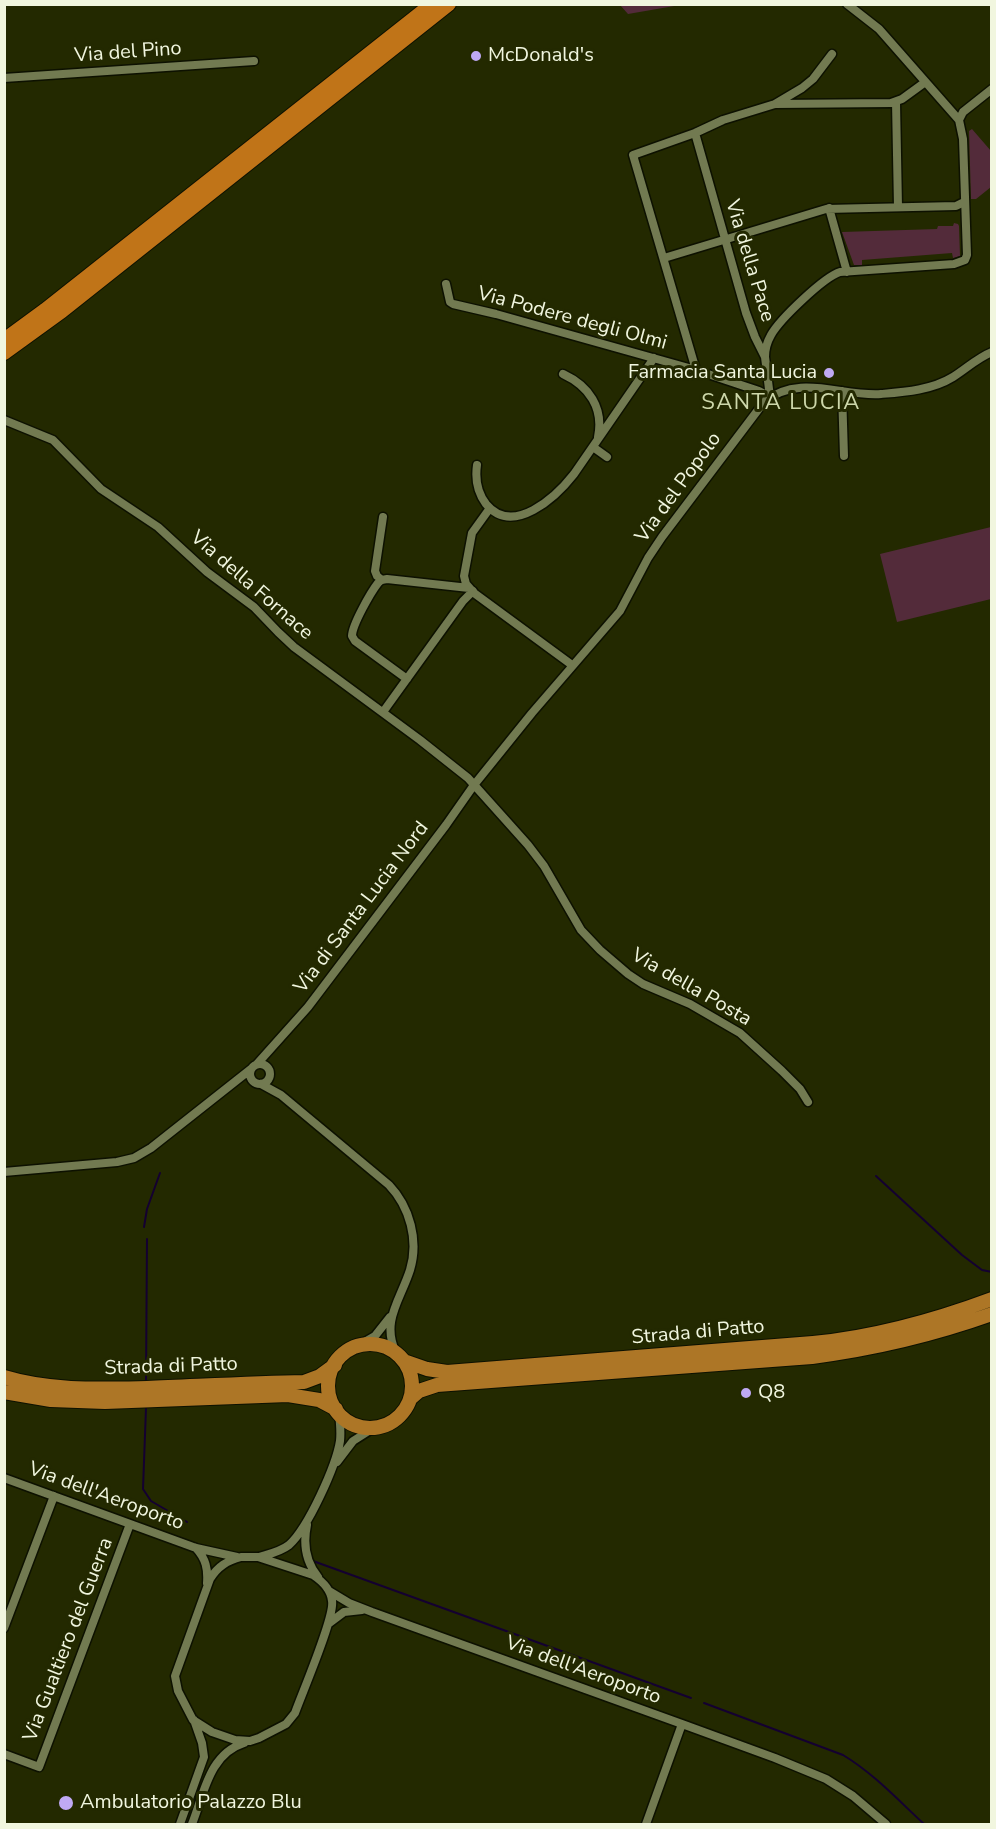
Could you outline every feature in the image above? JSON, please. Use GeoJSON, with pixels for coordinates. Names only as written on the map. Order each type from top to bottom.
{"type":"FeatureCollection","features":[{"type":"Feature","properties":{"kind":"highway"},"geometry":{"type":"LineString","coordinates":[[4,340],[432,4]]}},
{"type":"Feature","properties":{"kind":"highway"},"geometry":{"type":"LineString","coordinates":[[4,353],[62,311],[449,4]]}},
{"type":"Feature","properties":{"kind":"main road","name":"Strada di Patto"},"geometry":{"type":"LineString","coordinates":[[400,1357],[427,1370],[447,1372],[813,1343],[860,1337],[914,1325],[992,1299]]}},
{"type":"Feature","properties":{"kind":"main road","name":"Strada di Patto"},"geometry":{"type":"LineString","coordinates":[[411,1398],[420,1390],[437,1385],[812,1357],[855,1351],[928,1335],[992,1314]]}},
{"type":"Feature","properties":{"kind":"main road"},"geometry":{"type":"LineString","coordinates":[[374,1344],[386,1347],[400,1357],[412,1381],[411,1398],[403,1412],[395,1419],[375,1427],[356,1425],[338,1411],[331,1400],[330,1374],[334,1365],[344,1354],[356,1347],[374,1344]]}},
{"type":"Feature","properties":{"kind":"main road","name":"Strada di Patto"},"geometry":{"type":"LineString","coordinates":[[4,1377],[32,1384],[67,1388],[304,1382],[320,1376],[334,1365]]}},
{"type":"Feature","properties":{"kind":"main road","name":"Strada di Patto"},"geometry":{"type":"LineString","coordinates":[[4,1392],[51,1400],[105,1402],[288,1395],[320,1400],[338,1411]]}},
{"type":"Feature","properties":{"kind":"street"},"geometry":{"type":"LineString","coordinates":[[765,357],[768,341],[780,322],[832,275],[963,262],[967,255],[963,139],[959,120],[924,83],[879,29],[847,4]]}},
{"type":"Feature","properties":{"kind":"street"},"geometry":{"type":"LineString","coordinates":[[696,370],[633,155],[695,133],[723,120],[775,104],[813,79],[832,54]]}},
{"type":"Feature","properties":{"kind":"street","name":"Via del Pino"},"geometry":{"type":"LineString","coordinates":[[4,78],[254,61]]}},
{"type":"Feature","properties":{"kind":"street"},"geometry":{"type":"LineString","coordinates":[[775,104],[896,102],[924,83]]}},
{"type":"Feature","properties":{"kind":"street"},"geometry":{"type":"LineString","coordinates":[[959,120],[963,112],[992,89]]}},
{"type":"Feature","properties":{"kind":"street"},"geometry":{"type":"LineString","coordinates":[[896,102],[898,207]]}},
{"type":"Feature","properties":{"kind":"street","name":"Via della Pace"},"geometry":{"type":"LineString","coordinates":[[695,133],[746,313],[765,357],[770,397]]}},
{"type":"Feature","properties":{"kind":"street"},"geometry":{"type":"LineString","coordinates":[[664,258],[829,208],[956,206],[964,201]]}},
{"type":"Feature","properties":{"kind":"street"},"geometry":{"type":"LineString","coordinates":[[829,208],[847,272]]}},
{"type":"Feature","properties":{"kind":"street","name":"Via Podere degli Olmi"},"geometry":{"type":"LineString","coordinates":[[446,284],[450,302],[453,304],[696,370],[759,390],[770,397]]}},
{"type":"Feature","properties":{"kind":"street"},"geometry":{"type":"LineString","coordinates":[[770,397],[805,387],[878,394],[930,387],[945,382],[992,352]]}},
{"type":"Feature","properties":{"kind":"street"},"geometry":{"type":"LineString","coordinates":[[477,465],[478,489],[490,508],[503,515],[515,517],[540,506],[569,480],[654,358]]}},
{"type":"Feature","properties":{"kind":"street"},"geometry":{"type":"LineString","coordinates":[[563,374],[581,384],[593,398],[600,421],[595,443]]}},
{"type":"Feature","properties":{"kind":"street"},"geometry":{"type":"LineString","coordinates":[[842,391],[844,456]]}},
{"type":"Feature","properties":{"kind":"street","name":"Via del Popolo"},"geometry":{"type":"LineString","coordinates":[[474,785],[620,610],[662,537],[755,412],[770,397]]}},
{"type":"Feature","properties":{"kind":"street","name":"Via della Fornace"},"geometry":{"type":"LineString","coordinates":[[4,420],[53,440],[101,489],[158,527],[207,572],[254,607],[294,647],[383,712],[474,785]]}},
{"type":"Feature","properties":{"kind":"street"},"geometry":{"type":"LineString","coordinates":[[595,443],[607,457]]}},
{"type":"Feature","properties":{"kind":"street"},"geometry":{"type":"LineString","coordinates":[[490,508],[472,533],[464,576],[466,584],[572,665]]}},
{"type":"Feature","properties":{"kind":"street"},"geometry":{"type":"LineString","coordinates":[[383,517],[375,571],[375,574],[382,580],[471,590]]}},
{"type":"Feature","properties":{"kind":"street"},"geometry":{"type":"LineString","coordinates":[[382,580],[376,586],[354,625],[352,636],[407,679]]}},
{"type":"Feature","properties":{"kind":"street"},"geometry":{"type":"LineString","coordinates":[[383,712],[471,590]]}},
{"type":"Feature","properties":{"kind":"street","name":"Via di Santa Lucia Nord"},"geometry":{"type":"LineString","coordinates":[[4,1172],[117,1162],[134,1158],[151,1148],[254,1067],[308,1007],[474,785]]}},
{"type":"Feature","properties":{"kind":"street","name":"Via della Posta"},"geometry":{"type":"LineString","coordinates":[[474,785],[528,844],[548,873],[581,930],[600,950],[643,984],[690,1004],[740,1034],[782,1071],[800,1089],[808,1102]]}},
{"type":"Feature","properties":{"kind":"street"},"geometry":{"type":"LineString","coordinates":[[272,1048],[268,1058],[270,1073],[281,1095]]}},
{"type":"Feature","properties":{"kind":"street"},"geometry":{"type":"LineString","coordinates":[[270,1073],[264,1064],[254,1067],[250,1074],[252,1081],[281,1095],[389,1185],[400,1197],[411,1225],[413,1252],[410,1271],[390,1322],[391,1342],[400,1357]]}},
{"type":"Feature","properties":{"kind":"street"},"geometry":{"type":"LineString","coordinates":[[261,1084],[266,1083],[270,1073]]}},
{"type":"Feature","properties":{"kind":"street"},"geometry":{"type":"LineString","coordinates":[[356,1347],[375,1336],[394,1312]]}},
{"type":"Feature","properties":{"kind":"street"},"geometry":{"type":"LineString","coordinates":[[192,1824],[218,1760],[230,1749],[278,1729],[291,1719],[328,1624],[333,1604],[329,1591],[308,1563],[305,1536],[308,1521],[340,1443],[338,1411]]}},
{"type":"Feature","properties":{"kind":"street"},"geometry":{"type":"LineString","coordinates":[[331,1469],[353,1441],[375,1427]]}},
{"type":"Feature","properties":{"kind":"street","name":"Via dell'Aeroporto"},"geometry":{"type":"LineString","coordinates":[[4,1478],[196,1548],[240,1557]]}},
{"type":"Feature","properties":{"kind":"street"},"geometry":{"type":"LineString","coordinates":[[4,1628],[54,1496]]}},
{"type":"Feature","properties":{"kind":"street"},"geometry":{"type":"LineString","coordinates":[[180,1824],[203,1760],[202,1743],[178,1691],[176,1672],[207,1588],[213,1574],[226,1562],[240,1557],[272,1554],[289,1544],[308,1521]]}},
{"type":"Feature","properties":{"kind":"street","name":"Via Gualtiero del Guerra"},"geometry":{"type":"LineString","coordinates":[[4,1754],[39,1767],[130,1524]]}},
{"type":"Feature","properties":{"kind":"street","name":"Via dell'Aeroporto"},"geometry":{"type":"LineString","coordinates":[[196,1548],[206,1564],[207,1588]]}},
{"type":"Feature","properties":{"kind":"street"},"geometry":{"type":"LineString","coordinates":[[258,1557],[313,1575],[321,1580]]}},
{"type":"Feature","properties":{"kind":"street","name":"Via dell'Aeroporto"},"geometry":{"type":"LineString","coordinates":[[329,1591],[372,1612],[775,1758],[826,1779],[853,1796],[886,1824]]}},
{"type":"Feature","properties":{"kind":"street","name":"Via dell'Aeroporto"},"geometry":{"type":"LineString","coordinates":[[328,1624],[339,1615],[350,1611],[372,1612]]}},
{"type":"Feature","properties":{"kind":"street"},"geometry":{"type":"LineString","coordinates":[[193,1720],[219,1735],[235,1740],[250,1741]]}},
{"type":"Feature","properties":{"kind":"street"},"geometry":{"type":"LineString","coordinates":[[646,1824],[682,1724]]}},
{"type":"Feature","properties":{"kind":"shaded area"},"geometry":{"type":"Polygon","coordinates":[[[620,5],[680,5],[628,14],[620,5]]]}},
{"type":"Feature","properties":{"kind":"shaded area"},"geometry":{"type":"Polygon","coordinates":[[[972,129],[991,151],[991,187],[976,199],[971,199],[969,131],[972,129]]]}},
{"type":"Feature","properties":{"kind":"shaded area"},"geometry":{"type":"Polygon","coordinates":[[[954,223],[959,226],[960,256],[953,258],[952,253],[862,260],[862,265],[854,265],[842,232],[937,229],[938,226],[953,226],[954,223]]]}},
{"type":"Feature","properties":{"kind":"shaded area"},"geometry":{"type":"Polygon","coordinates":[[[991,527],[991,599],[897,622],[880,554],[991,527]]]}},
{"type":"Feature","properties":{"kind":"waterway"},"geometry":{"type":"LineString","coordinates":[[144,1227],[147,1209],[160,1173]]}},
{"type":"Feature","properties":{"kind":"waterway"},"geometry":{"type":"LineString","coordinates":[[876,1176],[962,1255],[982,1270],[992,1272]]}},
{"type":"Feature","properties":{"kind":"waterway"},"geometry":{"type":"LineString","coordinates":[[146,1381],[147,1239]]}},
{"type":"Feature","properties":{"kind":"waterway"},"geometry":{"type":"LineString","coordinates":[[146,1408],[143,1489],[151,1501],[187,1522]]}},
{"type":"Feature","properties":{"kind":"waterway"},"geometry":{"type":"LineString","coordinates":[[313,1561],[691,1698]]}},
{"type":"Feature","properties":{"kind":"waterway"},"geometry":{"type":"LineString","coordinates":[[704,1703],[843,1755],[875,1778],[924,1824]]}},
{"type":"Feature","properties":{"kind":"place","name":"McDonald's"},"geometry":{"type":"Point","coordinates":[476,56]}},
{"type":"Feature","properties":{"kind":"place","name":"Farmacia Santa Lucia"},"geometry":{"type":"Point","coordinates":[829,373]}},
{"type":"Feature","properties":{"kind":"place","name":"Q8"},"geometry":{"type":"Point","coordinates":[746,1393]}},
{"type":"Feature","properties":{"kind":"place","name":"Ambulatorio Palazzo Blu"},"geometry":{"type":"Point","coordinates":[66,1803]}},
{"type":"Feature","properties":{"kind":"district","name":"SANTA LUCIA"},"geometry":{"type":"Point","coordinates":[781,404]}}]}
